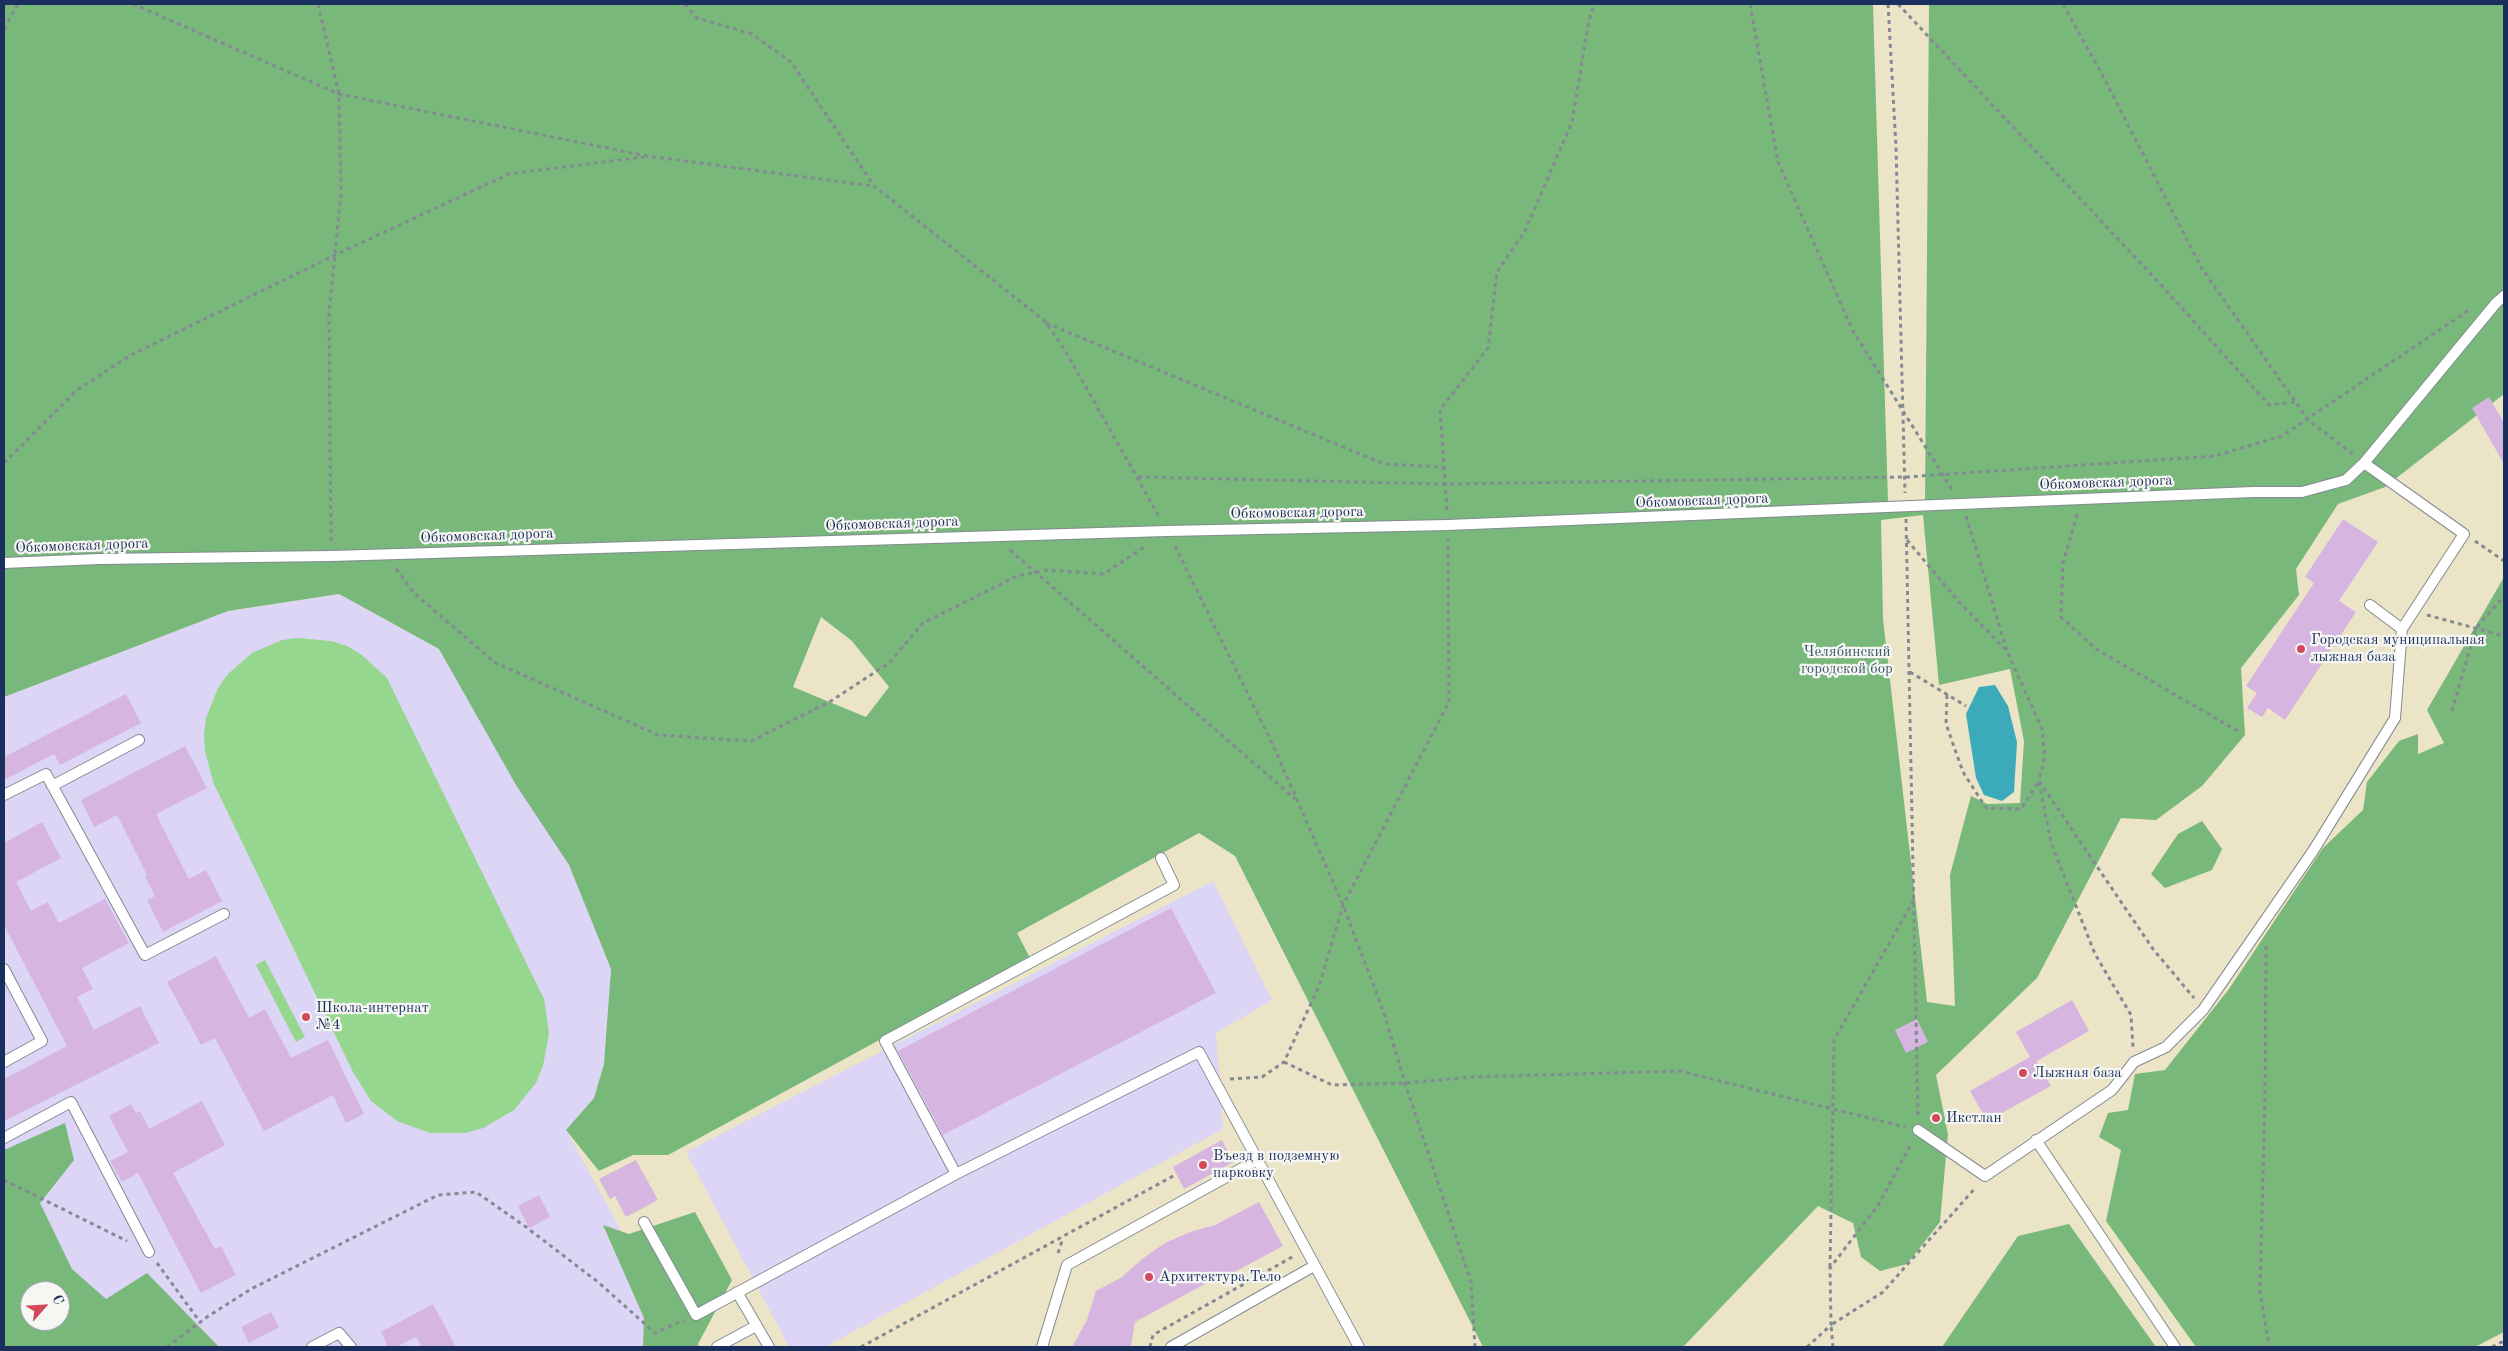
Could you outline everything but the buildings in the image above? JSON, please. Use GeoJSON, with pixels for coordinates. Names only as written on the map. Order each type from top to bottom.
{"type":"FeatureCollection","features":[{"type":"Feature","properties":{"kind":"lane","name":"Обкомовская дорога"},"geometry":{"type":"LineString","coordinates":[[4,563],[99,559],[331,556],[1167,531],[1448,525],[1906,508],[2081,499],[2302,492],[2346,480],[2364,463],[2496,303],[2504,296]]}},
{"type":"Feature","properties":{"kind":"lane"},"geometry":{"type":"LineString","coordinates":[[1918,1130],[1985,1176],[2112,1090],[2134,1062],[2166,1046],[2203,1010],[2313,851],[2395,718],[2402,629],[2464,534],[2364,463]]}},
{"type":"Feature","properties":{"kind":"lane"},"geometry":{"type":"LineString","coordinates":[[2370,605],[2402,629]]}},
{"type":"Feature","properties":{"kind":"lane"},"geometry":{"type":"LineString","coordinates":[[52,786],[139,740]]}},
{"type":"Feature","properties":{"kind":"lane"},"geometry":{"type":"LineString","coordinates":[[4,795],[46,774],[145,955],[224,914]]}},
{"type":"Feature","properties":{"kind":"lane"},"geometry":{"type":"LineString","coordinates":[[956,1174],[885,1041],[1174,885],[1161,858]]}},
{"type":"Feature","properties":{"kind":"lane"},"geometry":{"type":"LineString","coordinates":[[4,969],[42,1041],[4,1062]]}},
{"type":"Feature","properties":{"kind":"lane"},"geometry":{"type":"LineString","coordinates":[[644,1222],[696,1315],[956,1174],[1199,1052],[1359,1347]]}},
{"type":"Feature","properties":{"kind":"lane"},"geometry":{"type":"LineString","coordinates":[[4,1138],[71,1102],[149,1252]]}},
{"type":"Feature","properties":{"kind":"lane"},"geometry":{"type":"LineString","coordinates":[[2036,1140],[2175,1347]]}},
{"type":"Feature","properties":{"kind":"lane"},"geometry":{"type":"LineString","coordinates":[[1042,1347],[1067,1265],[1257,1160]]}},
{"type":"Feature","properties":{"kind":"lane"},"geometry":{"type":"LineString","coordinates":[[1171,1347],[1314,1266]]}},
{"type":"Feature","properties":{"kind":"lane"},"geometry":{"type":"LineString","coordinates":[[738,1292],[769,1347]]}},
{"type":"Feature","properties":{"kind":"lane"},"geometry":{"type":"LineString","coordinates":[[717,1347],[756,1326]]}},
{"type":"Feature","properties":{"kind":"lane"},"geometry":{"type":"LineString","coordinates":[[312,1347],[339,1333],[351,1347]]}},
{"type":"Feature","properties":{"kind":"path"},"geometry":{"type":"LineString","coordinates":[[4,29],[18,4]]}},
{"type":"Feature","properties":{"kind":"path"},"geometry":{"type":"LineString","coordinates":[[133,4],[339,94],[647,156],[874,186]]}},
{"type":"Feature","properties":{"kind":"path"},"geometry":{"type":"LineString","coordinates":[[318,4],[339,94],[341,193],[329,314],[331,556]]}},
{"type":"Feature","properties":{"kind":"path"},"geometry":{"type":"LineString","coordinates":[[685,4],[697,18],[752,34],[791,62],[874,186],[1046,322],[1384,464],[1444,467]]}},
{"type":"Feature","properties":{"kind":"path"},"geometry":{"type":"LineString","coordinates":[[1214,1080],[1262,1077],[1284,1062],[1319,986],[1343,904],[1449,702],[1448,525],[1440,410],[1488,348],[1497,272],[1525,232],[1572,122],[1588,26],[1594,4]]}},
{"type":"Feature","properties":{"kind":"path"},"geometry":{"type":"LineString","coordinates":[[1750,4],[1778,162],[1853,331],[1962,505],[2007,651],[2042,728],[2045,756],[2039,781],[2021,809],[1986,808],[1963,772],[1957,756],[1946,724],[1947,695]]}},
{"type":"Feature","properties":{"kind":"path"},"geometry":{"type":"LineString","coordinates":[[1830,1268],[1880,1204],[1918,1130],[1915,897],[1904,413],[1896,147],[1888,4]]}},
{"type":"Feature","properties":{"kind":"path"},"geometry":{"type":"LineString","coordinates":[[1898,4],[2162,286],[2269,406],[2296,402]]}},
{"type":"Feature","properties":{"kind":"path"},"geometry":{"type":"LineString","coordinates":[[2063,4],[2102,74],[2201,267],[2308,420],[2364,463]]}},
{"type":"Feature","properties":{"kind":"path"},"geometry":{"type":"LineString","coordinates":[[4,463],[77,390],[131,355],[335,254],[509,174],[647,156]]}},
{"type":"Feature","properties":{"kind":"path"},"geometry":{"type":"LineString","coordinates":[[1137,476],[1445,484],[1905,477],[2215,456],[2282,436],[2473,306]]}},
{"type":"Feature","properties":{"kind":"path"},"geometry":{"type":"LineString","coordinates":[[1046,322],[1066,352],[1167,531],[1273,745],[1343,904],[1384,1013],[1405,1083],[1471,1282],[1475,1347]]}},
{"type":"Feature","properties":{"kind":"path"},"geometry":{"type":"LineString","coordinates":[[2081,499],[2063,563],[2061,617],[2096,649],[2238,731]]}},
{"type":"Feature","properties":{"kind":"path"},"geometry":{"type":"LineString","coordinates":[[385,554],[415,594],[494,662],[658,735],[751,741],[832,701],[889,663],[923,623],[1017,576],[1048,570],[1104,574],[1167,531]]}},
{"type":"Feature","properties":{"kind":"path"},"geometry":{"type":"LineString","coordinates":[[2464,534],[2504,561]]}},
{"type":"Feature","properties":{"kind":"path"},"geometry":{"type":"LineString","coordinates":[[995,536],[1034,573],[1217,728],[1298,801]]}},
{"type":"Feature","properties":{"kind":"path"},"geometry":{"type":"LineString","coordinates":[[1907,540],[1959,602],[2007,651]]}},
{"type":"Feature","properties":{"kind":"path"},"geometry":{"type":"LineString","coordinates":[[2452,711],[2476,628],[2504,596]]}},
{"type":"Feature","properties":{"kind":"path"},"geometry":{"type":"LineString","coordinates":[[2414,611],[2504,636]]}},
{"type":"Feature","properties":{"kind":"path"},"geometry":{"type":"LineString","coordinates":[[1910,672],[1966,706]]}},
{"type":"Feature","properties":{"kind":"path"},"geometry":{"type":"LineString","coordinates":[[2039,781],[2154,948],[2203,1010]]}},
{"type":"Feature","properties":{"kind":"path"},"geometry":{"type":"LineString","coordinates":[[2039,781],[2051,843],[2096,954],[2131,1015],[2134,1062]]}},
{"type":"Feature","properties":{"kind":"path"},"geometry":{"type":"LineString","coordinates":[[1833,1347],[1830,1268],[1834,1040],[1915,897]]}},
{"type":"Feature","properties":{"kind":"path"},"geometry":{"type":"LineString","coordinates":[[2266,919],[2265,1097],[2260,1290],[2269,1347]]}},
{"type":"Feature","properties":{"kind":"path"},"geometry":{"type":"LineString","coordinates":[[1284,1062],[1332,1085],[1405,1083],[1472,1077],[1680,1071],[1918,1130]]}},
{"type":"Feature","properties":{"kind":"path"},"geometry":{"type":"LineString","coordinates":[[861,1347],[1175,1175]]}},
{"type":"Feature","properties":{"kind":"path"},"geometry":{"type":"LineString","coordinates":[[1807,1347],[1831,1325],[1883,1292],[1985,1176]]}},
{"type":"Feature","properties":{"kind":"path"},"geometry":{"type":"LineString","coordinates":[[4,1180],[149,1252],[200,1322]]}},
{"type":"Feature","properties":{"kind":"path"},"geometry":{"type":"LineString","coordinates":[[167,1347],[200,1322],[250,1289],[438,1195],[476,1192],[598,1282],[655,1332],[696,1315]]}},
{"type":"Feature","properties":{"kind":"path"},"geometry":{"type":"LineString","coordinates":[[1150,1347],[1153,1335],[1305,1250]]}},
{"type":"Feature","properties":{"kind":"path"},"geometry":{"type":"LineString","coordinates":[[2492,1347],[2504,1340]]}},
{"type":"Feature","properties":{"kind":"shaded area","name":"Школа-интернат №4"},"geometry":{"type":"Polygon","coordinates":[[[339,594],[439,649],[569,865],[611,969],[604,1064],[594,1098],[566,1130],[685,1347],[15,1347],[4,1326],[4,697],[228,611],[339,594]]]}},
{"type":"Feature","properties":{"kind":"shaded area"},"geometry":{"type":"Polygon","coordinates":[[[1213,881],[1272,1000],[1216,1033],[1223,1129],[825,1347],[789,1347],[686,1152],[1213,881]]]}},
{"type":"Feature","properties":{"kind":"green space","name":"Челябинский городской бор"},"geometry":{"type":"Polygon","coordinates":[[[4,4],[1873,4],[1888,503],[1925,501],[1929,4],[2504,4],[2504,394],[2385,487],[2338,504],[2296,569],[2299,595],[2241,668],[2245,735],[2202,786],[2156,820],[2121,818],[2037,978],[1936,1075],[1948,1134],[1940,1222],[1907,1264],[1880,1271],[1861,1257],[1853,1223],[1818,1206],[1683,1347],[1483,1347],[1235,856],[1199,833],[1017,933],[1030,958],[668,1155],[633,1155],[599,1171],[566,1130],[594,1098],[604,1064],[611,969],[569,865],[516,785],[439,649],[339,594],[228,611],[4,697],[4,4]],[[1923,515],[1881,520],[1883,619],[1927,1002],[1955,1006],[1950,875],[1971,796],[1987,804],[2020,803],[2024,741],[2010,669],[1939,685],[1923,515]],[[821,617],[793,687],[866,717],[889,687],[852,641],[821,617]]]}},
{"type":"Feature","properties":{"kind":"green space"},"geometry":{"type":"Polygon","coordinates":[[[2504,577],[2504,1332],[2475,1347],[2196,1347],[2106,1221],[2121,1150],[2099,1137],[2108,1113],[2128,1110],[2135,1074],[2165,1070],[2229,989],[2323,848],[2363,810],[2367,782],[2399,741],[2418,734],[2418,754],[2444,743],[2427,710],[2504,577]]]}},
{"type":"Feature","properties":{"kind":"green space"},"geometry":{"type":"Polygon","coordinates":[[[298,638],[331,641],[347,646],[362,655],[387,678],[544,999],[549,1033],[543,1066],[536,1083],[514,1110],[483,1128],[466,1133],[430,1133],[397,1121],[371,1101],[353,1072],[213,782],[205,751],[204,734],[206,718],[218,688],[228,674],[252,653],[282,640],[298,638]]]}},
{"type":"Feature","properties":{"kind":"green space"},"geometry":{"type":"Polygon","coordinates":[[[2202,821],[2222,849],[2212,870],[2165,888],[2151,874],[2178,834],[2202,821]]]}},
{"type":"Feature","properties":{"kind":"green space"},"geometry":{"type":"Polygon","coordinates":[[[265,960],[305,1037],[296,1042],[256,965],[265,960]]]}},
{"type":"Feature","properties":{"kind":"green space"},"geometry":{"type":"Polygon","coordinates":[[[65,1123],[74,1160],[40,1203],[72,1269],[106,1299],[147,1273],[219,1347],[4,1347],[4,1150],[65,1123]]]}},
{"type":"Feature","properties":{"kind":"green space"},"geometry":{"type":"Polygon","coordinates":[[[695,1212],[732,1280],[698,1344],[699,1347],[643,1347],[644,1318],[603,1225],[629,1234],[695,1212]]]}},
{"type":"Feature","properties":{"kind":"green space"},"geometry":{"type":"Polygon","coordinates":[[[2069,1224],[2156,1347],[1942,1347],[2018,1236],[2069,1224]]]}},
{"type":"Feature","properties":{"kind":"water"},"geometry":{"type":"Polygon","coordinates":[[[1995,685],[2008,706],[2017,742],[2014,792],[2002,801],[1984,795],[1976,778],[1966,714],[1979,687],[1995,685]]]}},
{"type":"Feature","properties":{"kind":"place","name":"Городская муниципальная лыжная база"},"geometry":{"type":"Point","coordinates":[2301,649]}},
{"type":"Feature","properties":{"kind":"place","name":"Школа-интернат №4"},"geometry":{"type":"Point","coordinates":[306,1017]}},
{"type":"Feature","properties":{"kind":"place","name":"Лыжная база"},"geometry":{"type":"Point","coordinates":[2023,1073]}},
{"type":"Feature","properties":{"kind":"place","name":"Икстлан"},"geometry":{"type":"Point","coordinates":[1936,1118]}},
{"type":"Feature","properties":{"kind":"place","name":"Въезд в подземную парковку"},"geometry":{"type":"Point","coordinates":[1203,1165]}},
{"type":"Feature","properties":{"kind":"place","name":"Архитектура.Тело"},"geometry":{"type":"Point","coordinates":[1149,1277]}}]}
